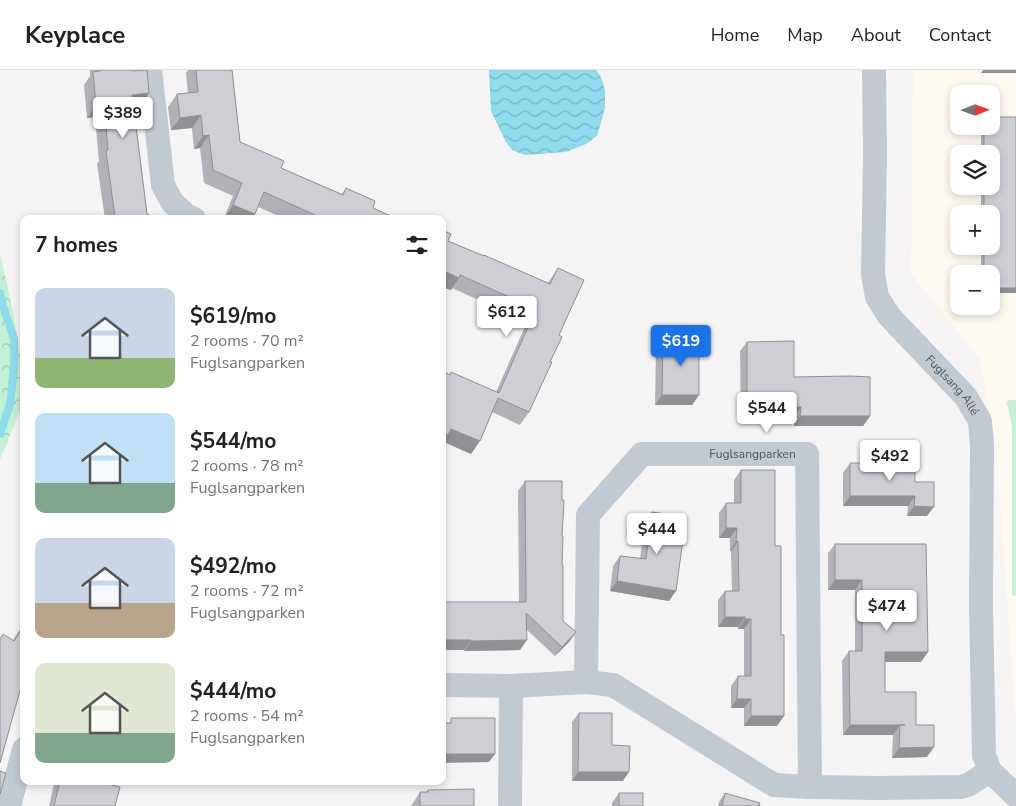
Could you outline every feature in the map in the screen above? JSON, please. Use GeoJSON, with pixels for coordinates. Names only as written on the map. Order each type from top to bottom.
{"type":"FeatureCollection","features":[{"type":"Feature","properties":{"kind":"street"},"geometry":{"type":"LineString","coordinates":[[150,70],[163,185],[172,202],[186,215]]}},
{"type":"Feature","properties":{"kind":"street","name":"Fuglsang Allé"},"geometry":{"type":"LineString","coordinates":[[874,70],[873,274],[877,297],[889,316],[966,397],[980,421],[982,445],[981,607],[984,755],[990,771]]}},
{"type":"Feature","properties":{"kind":"street","name":"Fuglsangparken"},"geometry":{"type":"LineString","coordinates":[[586,682],[588,515],[642,454],[807,454],[810,788]]}},
{"type":"Feature","properties":{"kind":"street"},"geometry":{"type":"LineString","coordinates":[[446,685],[511,686],[586,682],[612,685],[774,785],[876,797],[961,787],[968,785],[990,771],[1016,796]]}},
{"type":"Feature","properties":{"kind":"street"},"geometry":{"type":"LineString","coordinates":[[510,806],[511,686]]}},
{"type":"Feature","properties":{"kind":"street"},"geometry":{"type":"LineString","coordinates":[[9,806],[20,763]]}},
{"type":"Feature","properties":{"kind":"shaded area"},"geometry":{"type":"Polygon","coordinates":[[[913,70],[1016,70],[1016,726],[996,444],[979,358],[911,274],[913,70]]]}},
{"type":"Feature","properties":{"kind":"green space"},"geometry":{"type":"Polygon","coordinates":[[[0,253],[20,354],[20,410],[0,460],[0,253]]]}},
{"type":"Feature","properties":{"kind":"green space"},"geometry":{"type":"Polygon","coordinates":[[[1016,400],[1016,596],[1012,595],[1012,428],[1006,402],[1016,400]]]}},
{"type":"Feature","properties":{"kind":"water"},"geometry":{"type":"Polygon","coordinates":[[[489,70],[596,70],[601,77],[605,90],[605,108],[597,136],[586,144],[566,152],[525,155],[512,150],[491,111],[489,70]]]}},
{"type":"Feature","properties":{"kind":"building"},"geometry":{"type":"Polygon","coordinates":[[[147,70],[149,93],[132,95],[147,214],[149,215],[115,215],[106,151],[108,150],[104,104],[96,105],[93,72],[147,70]]]}},
{"type":"Feature","properties":{"kind":"building"},"geometry":{"type":"Polygon","coordinates":[[[196,70],[232,70],[240,142],[284,161],[281,168],[343,195],[346,188],[375,201],[373,208],[389,215],[315,215],[264,192],[255,214],[233,205],[242,183],[213,170],[209,135],[203,136],[201,115],[180,118],[177,94],[198,92],[196,70]]]}},
{"type":"Feature","properties":{"kind":"building"},"geometry":{"type":"Polygon","coordinates":[[[1000,117],[1016,117],[1016,288],[1000,288],[1000,265],[984,265],[984,255],[1000,255],[1000,205],[984,205],[984,195],[1000,195],[1000,145],[984,145],[984,135],[1000,135],[1000,117]]]}},
{"type":"Feature","properties":{"kind":"building"},"geometry":{"type":"Polygon","coordinates":[[[446,232],[451,234],[448,241],[550,284],[558,268],[584,280],[559,335],[562,337],[550,362],[552,362],[529,412],[498,398],[480,441],[451,429],[448,435],[446,434],[446,373],[450,375],[451,372],[499,393],[536,309],[460,275],[459,278],[446,272],[446,232]]]}},
{"type":"Feature","properties":{"kind":"building"},"geometry":{"type":"Polygon","coordinates":[[[663,338],[699,338],[699,395],[662,395],[663,338]]]}},
{"type":"Feature","properties":{"kind":"building"},"geometry":{"type":"Polygon","coordinates":[[[794,341],[794,377],[870,377],[870,416],[800,416],[801,407],[747,407],[747,342],[794,341]]]}},
{"type":"Feature","properties":{"kind":"building"},"geometry":{"type":"Polygon","coordinates":[[[850,463],[915,463],[915,482],[934,482],[934,507],[914,506],[915,496],[850,496],[850,463]]]}},
{"type":"Feature","properties":{"kind":"building"},"geometry":{"type":"Polygon","coordinates":[[[741,470],[775,470],[775,546],[781,546],[781,635],[784,635],[784,716],[751,716],[751,699],[737,699],[738,676],[751,676],[751,619],[745,619],[745,617],[725,617],[725,591],[739,591],[737,528],[726,528],[726,503],[741,503],[741,470]]]}},
{"type":"Feature","properties":{"kind":"building"},"geometry":{"type":"Polygon","coordinates":[[[525,481],[562,481],[562,500],[564,500],[562,536],[563,621],[576,632],[562,647],[526,613],[527,640],[446,640],[446,602],[526,602],[525,481]]]}},
{"type":"Feature","properties":{"kind":"building"},"geometry":{"type":"Polygon","coordinates":[[[652,512],[686,517],[676,591],[617,581],[620,556],[646,559],[652,512]]]}},
{"type":"Feature","properties":{"kind":"building"},"geometry":{"type":"Polygon","coordinates":[[[835,544],[926,544],[928,652],[885,652],[885,692],[916,692],[916,725],[934,725],[934,747],[899,748],[900,725],[850,725],[849,651],[862,651],[862,580],[835,580],[835,544]]]}},
{"type":"Feature","properties":{"kind":"building"},"geometry":{"type":"Polygon","coordinates":[[[20,631],[20,690],[0,763],[0,639],[3,634],[14,641],[20,631]]]}},
{"type":"Feature","properties":{"kind":"building"},"geometry":{"type":"Polygon","coordinates":[[[579,713],[612,713],[612,745],[630,746],[629,772],[578,772],[579,713]]]}},
{"type":"Feature","properties":{"kind":"building"},"geometry":{"type":"Polygon","coordinates":[[[451,718],[495,718],[495,754],[446,754],[446,723],[451,723],[451,718]]]}},
{"type":"Feature","properties":{"kind":"building"},"geometry":{"type":"Polygon","coordinates":[[[0,771],[6,773],[0,794],[0,771]]]}},
{"type":"Feature","properties":{"kind":"building"},"geometry":{"type":"Polygon","coordinates":[[[59,785],[113,785],[120,787],[115,806],[54,806],[59,785]]]}},
{"type":"Feature","properties":{"kind":"building"},"geometry":{"type":"Polygon","coordinates":[[[474,789],[474,806],[420,806],[420,792],[428,792],[428,790],[474,789]]]}},
{"type":"Feature","properties":{"kind":"building"},"geometry":{"type":"Polygon","coordinates":[[[619,793],[643,793],[643,806],[619,806],[619,793]]]}},
{"type":"Feature","properties":{"kind":"building"},"geometry":{"type":"Polygon","coordinates":[[[725,793],[760,803],[759,806],[722,806],[725,793]]]}},
{"type":"Feature","properties":{"kind":"waterway"},"geometry":{"type":"LineString","coordinates":[[0,293],[14,339],[14,367],[10,404],[0,434]]}}]}
